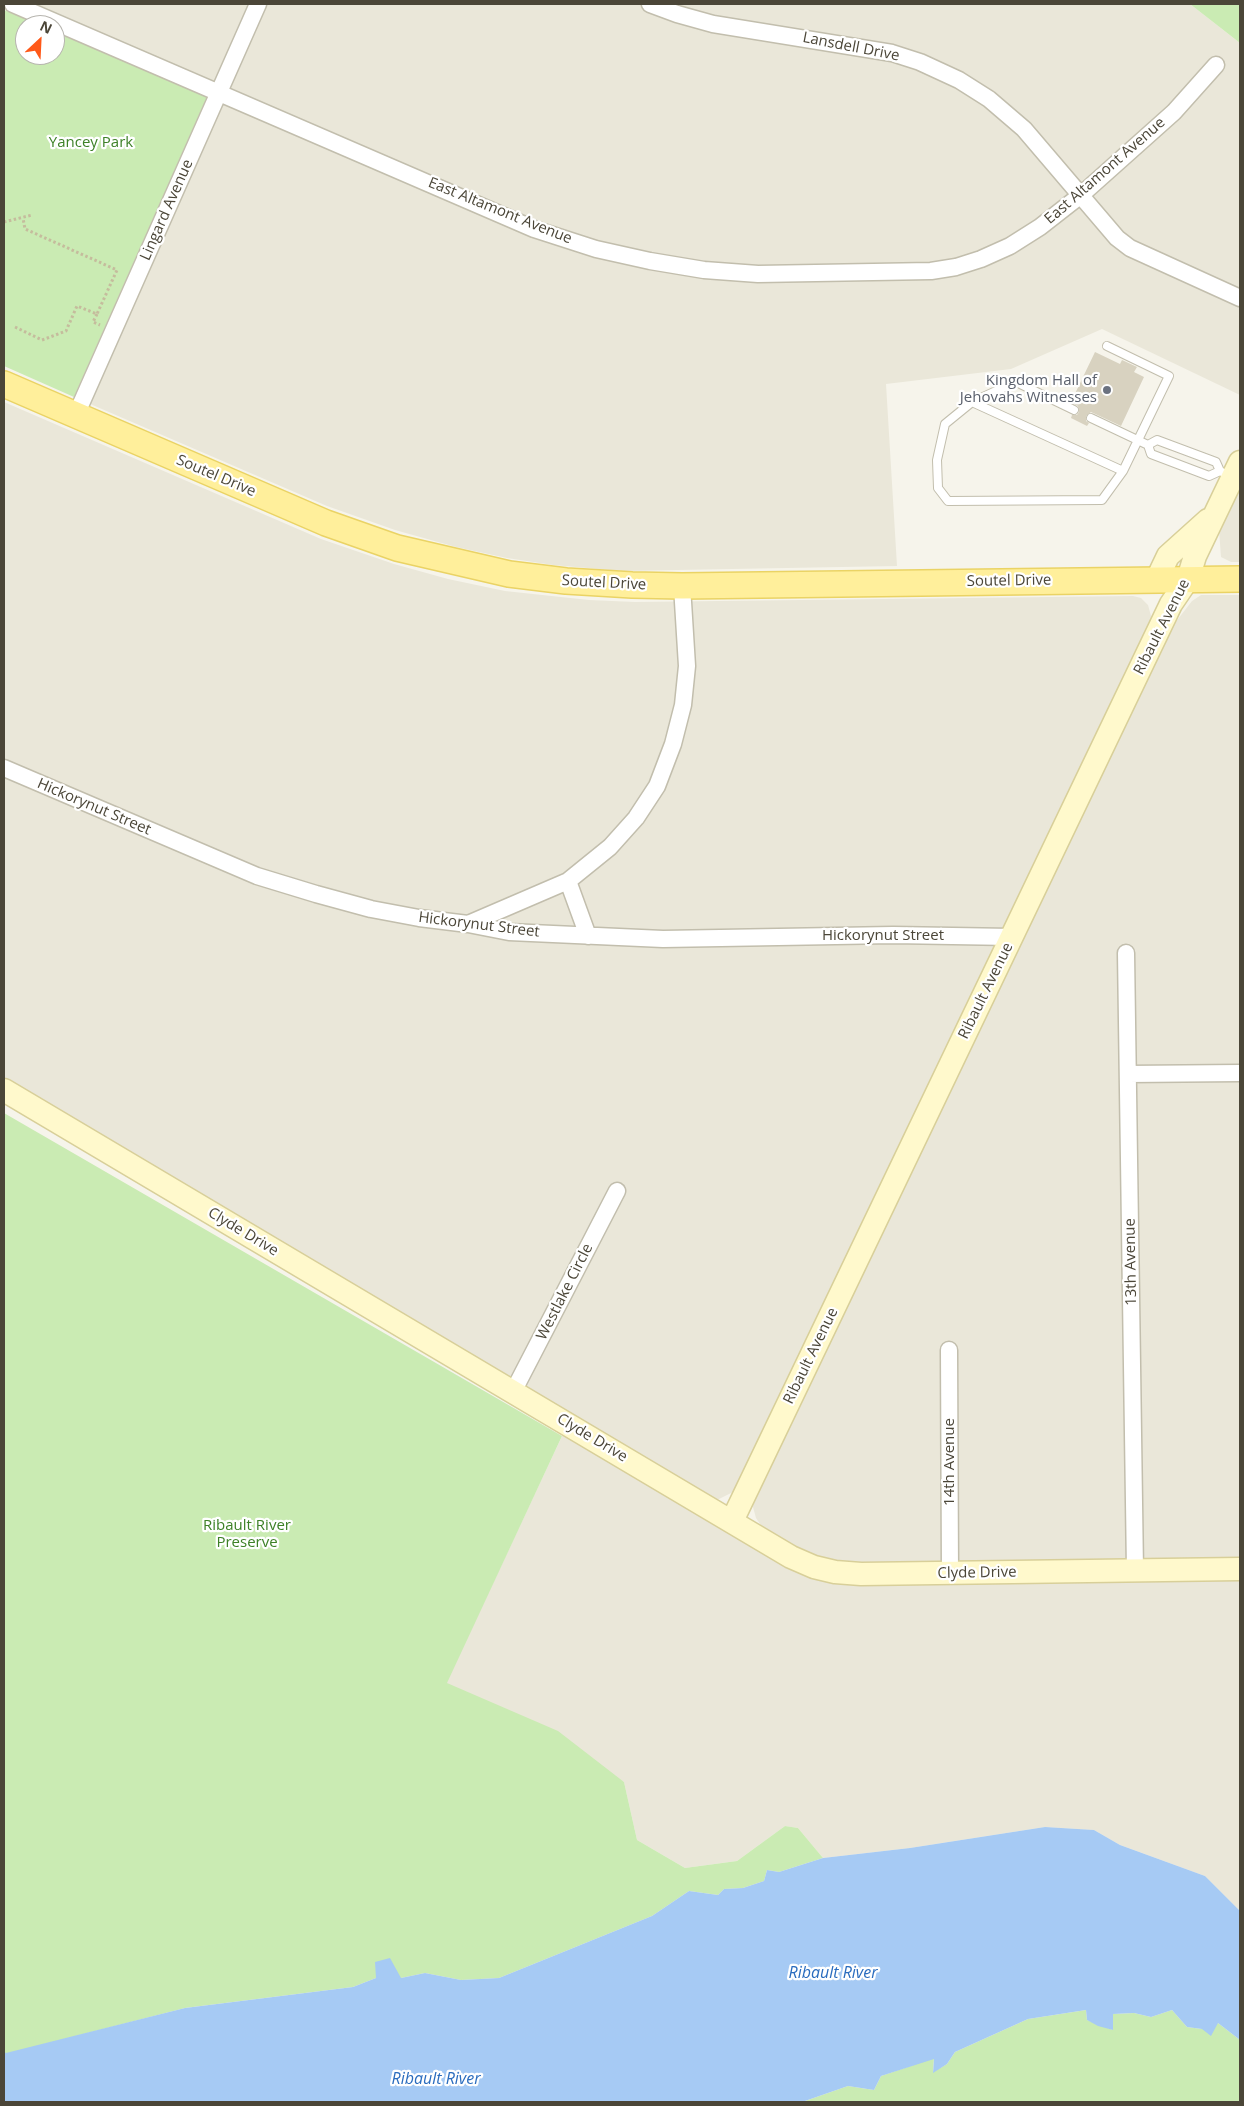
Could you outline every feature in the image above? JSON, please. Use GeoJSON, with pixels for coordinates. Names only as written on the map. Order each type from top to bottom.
{"type":"FeatureCollection","features":[{"type":"Feature","properties":{"kind":"main road","name":"Soutel Drive"},"geometry":{"type":"LineString","coordinates":[[4,384],[326,523],[397,548],[509,574],[566,581],[682,586],[1240,579]]}},
{"type":"Feature","properties":{"kind":"street","name":"East Altamont Avenue"},"geometry":{"type":"LineString","coordinates":[[13,4],[534,228],[596,249],[650,261],[704,270],[758,274],[931,271],[956,267],[981,259],[1010,246],[1081,195],[1174,112],[1216,65]]}},
{"type":"Feature","properties":{"kind":"street","name":"Lingard Avenue"},"geometry":{"type":"LineString","coordinates":[[76,415],[258,4]]}},
{"type":"Feature","properties":{"kind":"street","name":"Lansdell Drive"},"geometry":{"type":"LineString","coordinates":[[650,4],[713,24],[868,48],[920,62],[959,80],[989,99],[1024,129],[1118,238],[1130,248],[1240,298]]}},
{"type":"Feature","properties":{"kind":"street","name":"Ribault Avenue"},"geometry":{"type":"LineString","coordinates":[[732,1521],[1171,604],[1188,579],[1195,556],[1216,512],[1231,470]]}},
{"type":"Feature","properties":{"kind":"street"},"geometry":{"type":"LineString","coordinates":[[1157,579],[1168,556],[1216,512]]}},
{"type":"Feature","properties":{"kind":"street"},"geometry":{"type":"LineString","coordinates":[[468,924],[568,880],[610,847],[636,818],[657,786],[673,744],[683,706],[687,666],[682,586]]}},
{"type":"Feature","properties":{"kind":"street","name":"Hickorynut Street"},"geometry":{"type":"LineString","coordinates":[[4,768],[257,876],[316,894],[419,918],[468,924],[509,932],[663,939],[893,935],[1012,937]]}},
{"type":"Feature","properties":{"kind":"street"},"geometry":{"type":"LineString","coordinates":[[568,880],[588,936]]}},
{"type":"Feature","properties":{"kind":"street","name":"13th Avenue"},"geometry":{"type":"LineString","coordinates":[[1126,952],[1135,1571]]}},
{"type":"Feature","properties":{"kind":"street"},"geometry":{"type":"LineString","coordinates":[[1128,1074],[1240,1074]]}},
{"type":"Feature","properties":{"kind":"street","name":"Clyde Drive"},"geometry":{"type":"LineString","coordinates":[[4,1090],[791,1557],[828,1570],[861,1574],[1240,1569]]}},
{"type":"Feature","properties":{"kind":"street","name":"Westlake Circle"},"geometry":{"type":"LineString","coordinates":[[513,1392],[617,1191]]}},
{"type":"Feature","properties":{"kind":"street","name":"14th Avenue"},"geometry":{"type":"LineString","coordinates":[[949,1350],[950,1574]]}},
{"type":"Feature","properties":{"kind":"lane"},"geometry":{"type":"LineString","coordinates":[[1074,410],[1016,382],[972,402],[945,424],[937,460],[938,488],[948,502],[1102,500],[1123,471],[1169,376],[1107,346]]}},
{"type":"Feature","properties":{"kind":"lane"},"geometry":{"type":"LineString","coordinates":[[972,402],[1123,471]]}},
{"type":"Feature","properties":{"kind":"lane"},"geometry":{"type":"LineString","coordinates":[[1091,418],[1148,445],[1151,454],[1209,476],[1231,470]]}},
{"type":"Feature","properties":{"kind":"lane"},"geometry":{"type":"LineString","coordinates":[[1148,445],[1156,440],[1216,462],[1231,470]]}},
{"type":"Feature","properties":{"kind":"path"},"geometry":{"type":"LineString","coordinates":[[4,222],[32,215]]}},
{"type":"Feature","properties":{"kind":"path"},"geometry":{"type":"LineString","coordinates":[[15,327],[42,340],[66,331],[77,306],[97,314],[117,270],[25,229],[23,218]]}},
{"type":"Feature","properties":{"kind":"shaded area"},"geometry":{"type":"Polygon","coordinates":[[[4,4],[1190,4],[1240,43],[1240,395],[1102,329],[1011,369],[886,384],[897,566],[622,571],[553,565],[507,558],[456,547],[395,530],[327,506],[74,397],[207,97],[65,36],[65,15],[16,15],[4,10],[4,4]]]}},
{"type":"Feature","properties":{"kind":"shaded area"},"geometry":{"type":"Polygon","coordinates":[[[4,402],[321,539],[394,564],[448,579],[505,591],[589,600],[635,602],[1133,596],[1141,598],[1148,605],[1151,616],[1148,633],[740,1485],[733,1492],[717,1500],[4,1082],[4,402]]]}},
{"type":"Feature","properties":{"kind":"shaded area"},"geometry":{"type":"Polygon","coordinates":[[[1240,486],[1240,562],[1231,562],[1221,557],[1219,530],[1240,486]]]}},
{"type":"Feature","properties":{"kind":"shaded area"},"geometry":{"type":"Polygon","coordinates":[[[1201,595],[1240,595],[1240,1561],[867,1566],[812,1557],[764,1530],[756,1518],[753,1507],[754,1495],[1164,637],[1192,601],[1201,595]]]}},
{"type":"Feature","properties":{"kind":"shaded area"},"geometry":{"type":"Polygon","coordinates":[[[564,1432],[787,1566],[1240,1578],[1240,1911],[1205,1876],[1120,1845],[1094,1830],[1045,1827],[910,1848],[823,1858],[798,1828],[785,1826],[737,1861],[685,1868],[637,1840],[624,1782],[446,1683],[564,1432]]]}},
{"type":"Feature","properties":{"kind":"green space"},"geometry":{"type":"Polygon","coordinates":[[[1190,4],[1240,4],[1240,43],[1190,4]]]}},
{"type":"Feature","properties":{"kind":"green space","name":"Yancey Park"},"geometry":{"type":"Polygon","coordinates":[[[4,10],[16,15],[15,65],[65,65],[65,36],[207,97],[74,397],[4,366],[4,10]]]}},
{"type":"Feature","properties":{"kind":"green space","name":"Ribault River Preserve"},"geometry":{"type":"Polygon","coordinates":[[[4,1113],[562,1436],[447,1683],[558,1731],[624,1782],[637,1840],[685,1868],[737,1861],[785,1826],[798,1828],[823,1858],[779,1872],[767,1870],[764,1881],[743,1888],[724,1889],[718,1895],[689,1891],[652,1916],[499,1978],[461,1980],[425,1973],[401,1978],[376,1978],[353,1987],[185,2008],[6,2054],[4,2052],[4,1113]]]}},
{"type":"Feature","properties":{"kind":"green space"},"geometry":{"type":"Polygon","coordinates":[[[1086,2010],[1087,2020],[1113,2030],[1113,2014],[1134,2013],[1151,2017],[1172,2010],[1187,2027],[1202,2029],[1218,2023],[1240,2040],[1240,2102],[802,2102],[848,2086],[874,2090],[881,2076],[934,2058],[933,2072],[947,2064],[955,2052],[1028,2019],[1086,2010]]]}},
{"type":"Feature","properties":{"kind":"water","name":"Ribault River"},"geometry":{"type":"Polygon","coordinates":[[[1045,1827],[1094,1830],[1120,1845],[1205,1876],[1240,1911],[1240,2040],[1218,2023],[1211,2036],[1202,2029],[1187,2027],[1172,2010],[1151,2017],[1134,2013],[1113,2014],[1113,2030],[1098,2026],[1087,2020],[1086,2010],[1028,2019],[955,2052],[947,2064],[933,2073],[934,2059],[881,2076],[874,2090],[848,2086],[802,2102],[4,2102],[4,2052],[185,2008],[353,1987],[376,1978],[375,1962],[390,1958],[401,1978],[425,1973],[461,1980],[499,1978],[652,1916],[689,1891],[718,1895],[724,1889],[743,1888],[764,1881],[767,1870],[779,1872],[823,1858],[910,1848],[1045,1827]]]}},
{"type":"Feature","properties":{"kind":"building","name":"Kingdom Hall of Jehovahs Witnesses"},"geometry":{"type":"Polygon","coordinates":[[[1095,352],[1120,364],[1122,360],[1137,367],[1134,372],[1144,377],[1121,426],[1091,412],[1086,416],[1086,421],[1089,423],[1087,426],[1071,418],[1072,415],[1077,415],[1079,412],[1078,406],[1071,402],[1095,352]]]}},
{"type":"Feature","properties":{"kind":"place","name":"Kingdom Hall of Jehovahs Witnesses"},"geometry":{"type":"Point","coordinates":[1107,390]}}]}
